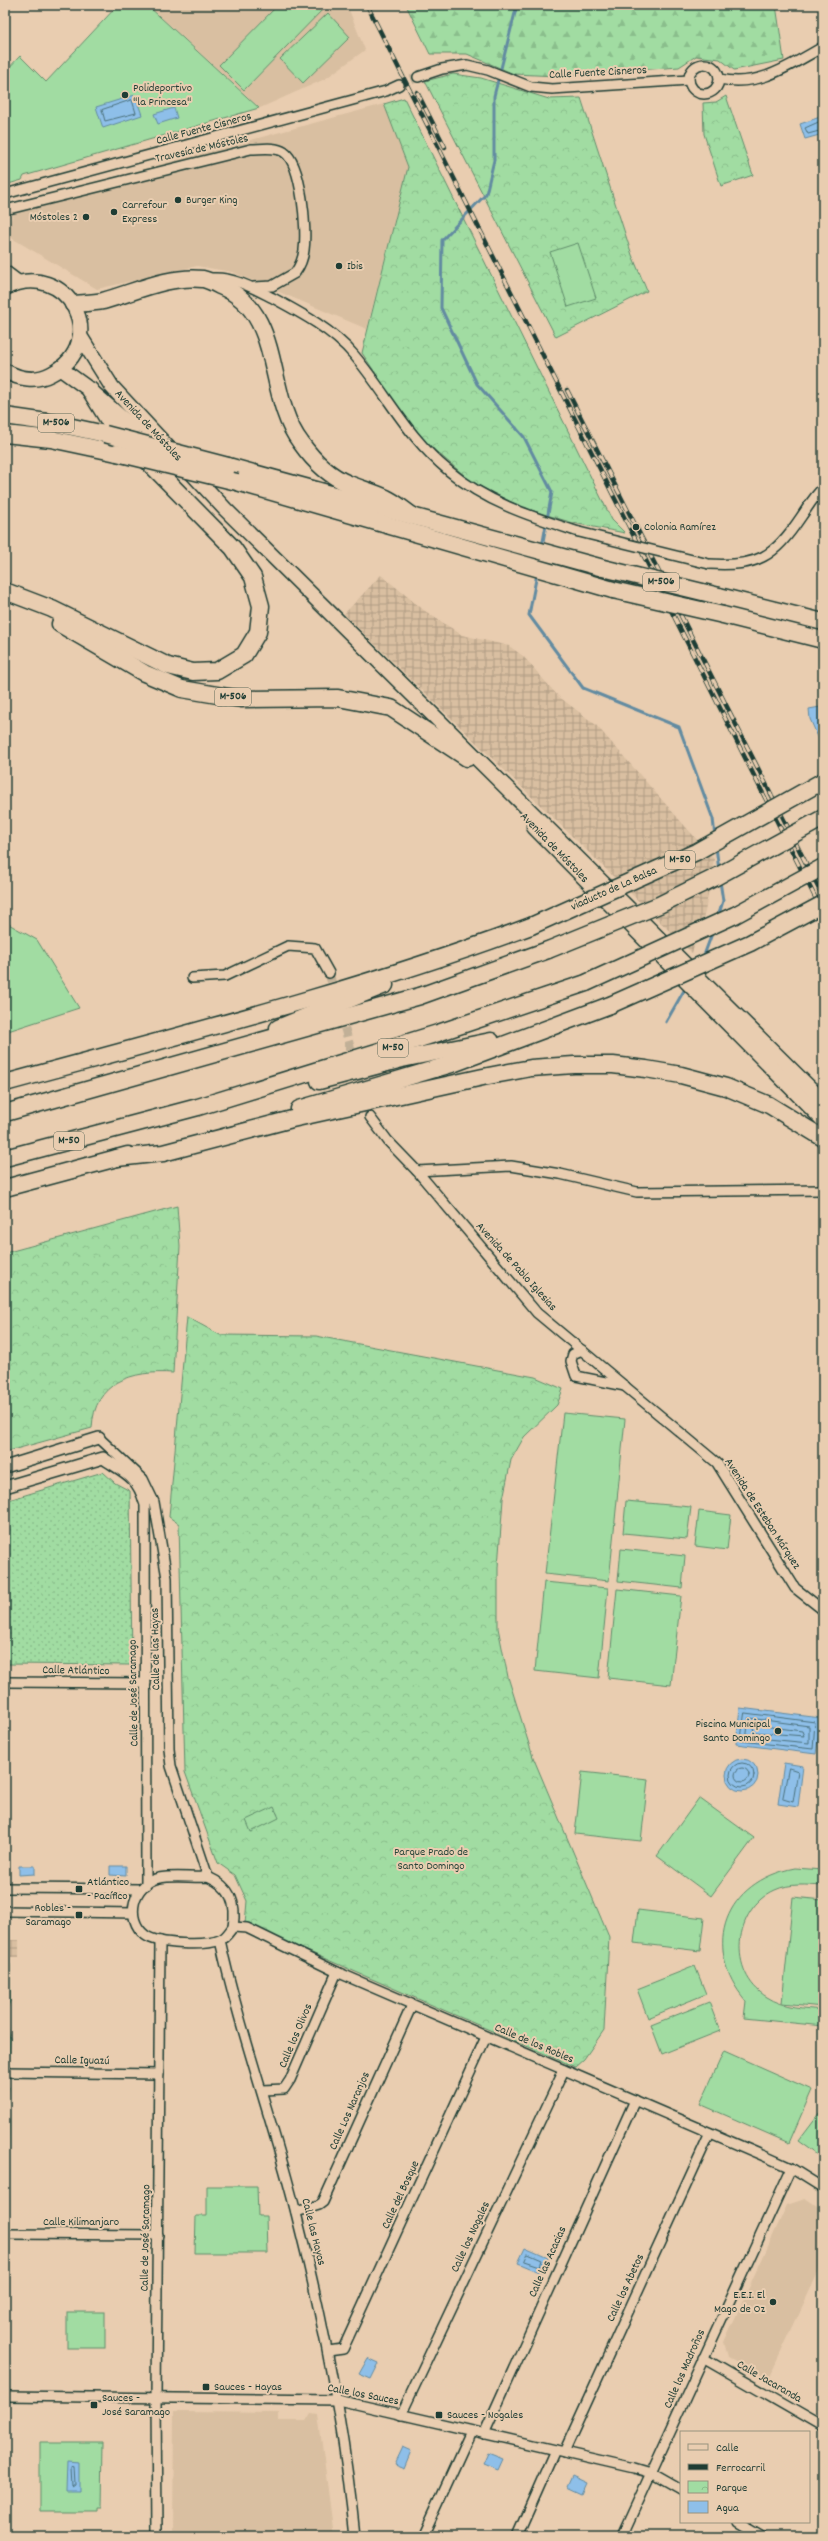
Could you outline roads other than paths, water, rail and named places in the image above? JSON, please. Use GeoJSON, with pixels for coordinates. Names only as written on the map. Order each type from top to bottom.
{"type":"FeatureCollection","features":[{"type":"Feature","properties":{"kind":"highway"},"geometry":{"type":"LineString","coordinates":[[73,304],[101,301],[160,283],[204,279],[227,289],[242,298],[253,310],[265,334],[287,413],[300,442],[322,468],[347,483],[386,498],[413,516]]}},
{"type":"Feature","properties":{"kind":"highway"},"geometry":{"type":"LineString","coordinates":[[5,591],[52,609],[168,666],[193,672],[217,671],[244,656],[258,632],[262,606],[253,577],[233,548],[111,424],[90,390]]}},
{"type":"Feature","properties":{"kind":"highway","name":"M-506"},"geometry":{"type":"LineString","coordinates":[[5,416],[54,422],[105,434],[541,550],[603,568],[823,622]]}},
{"type":"Feature","properties":{"kind":"highway","name":"M-506"},"geometry":{"type":"LineString","coordinates":[[5,434],[51,439],[117,453],[237,482],[613,590],[823,640]]}},
{"type":"Feature","properties":{"kind":"highway","name":"M-506"},"geometry":{"type":"LineString","coordinates":[[5,601],[49,618],[144,673],[182,689],[241,699],[338,698],[366,701],[391,708],[467,758]]}},
{"type":"Feature","properties":{"kind":"highway","name":"viaducto de La Balsa"},"geometry":{"type":"LineString","coordinates":[[497,938],[531,926],[696,852],[823,781]]}},
{"type":"Feature","properties":{"kind":"highway","name":"M-50"},"geometry":{"type":"LineString","coordinates":[[5,1113],[209,1054],[265,1041],[420,996],[548,950],[659,905],[714,878],[823,818]]}},
{"type":"Feature","properties":{"kind":"highway","name":"M-50"},"geometry":{"type":"LineString","coordinates":[[5,1158],[198,1107],[438,1034],[586,983],[735,915],[823,868]]}},
{"type":"Feature","properties":{"kind":"highway"},"geometry":{"type":"LineString","coordinates":[[5,1188],[455,1063],[610,1005],[750,943],[823,904]]}},
{"type":"Feature","properties":{"kind":"highway"},"geometry":{"type":"LineString","coordinates":[[209,1054],[410,976],[497,938]]}},
{"type":"Feature","properties":{"kind":"highway"},"geometry":{"type":"LineString","coordinates":[[5,1082],[254,1014],[403,970],[497,938]]}},
{"type":"Feature","properties":{"kind":"highway"},"geometry":{"type":"LineString","coordinates":[[198,1107],[255,1097],[402,1059],[510,1038],[584,1016]]}},
{"type":"Feature","properties":{"kind":"highway"},"geometry":{"type":"LineString","coordinates":[[117,1158],[163,1154],[292,1120],[483,1077],[531,1068],[574,1064],[613,1065],[681,1074],[726,1087],[769,1105],[823,1138]]}},
{"type":"Feature","properties":{"kind":"main road"},"geometry":{"type":"LineString","coordinates":[[5,273],[11,285],[33,280],[49,284],[63,292],[73,304],[79,319],[80,336],[70,360],[61,369],[46,377],[30,380],[14,376],[5,371]]}},
{"type":"Feature","properties":{"kind":"main road","name":"Avenida de Móstoles"},"geometry":{"type":"LineString","coordinates":[[80,336],[112,387],[225,509],[686,973],[823,1120]]}},
{"type":"Feature","properties":{"kind":"main road","name":"Avenida de Móstoles"},"geometry":{"type":"LineString","coordinates":[[61,369],[90,390],[225,509]]}},
{"type":"Feature","properties":{"kind":"main road","name":"Avenida de Móstoles"},"geometry":{"type":"LineString","coordinates":[[357,641],[404,695],[686,973]]}},
{"type":"Feature","properties":{"kind":"main road","name":"Avenida de Móstoles"},"geometry":{"type":"LineString","coordinates":[[696,984],[823,1101]]}},
{"type":"Feature","properties":{"kind":"street"},"geometry":{"type":"LineString","coordinates":[[720,79],[749,82],[774,74],[823,47]]}},
{"type":"Feature","properties":{"kind":"street"},"geometry":{"type":"LineString","coordinates":[[704,63],[717,70],[720,79],[716,89],[707,94],[696,93],[690,85],[689,80],[695,66],[704,63]]}},
{"type":"Feature","properties":{"kind":"street","name":"Calle Fuente Cisneros"},"geometry":{"type":"LineString","coordinates":[[418,76],[442,68],[467,65],[492,72],[531,87],[552,89],[689,80]]}},
{"type":"Feature","properties":{"kind":"street","name":"Calle Fuente Cisneros"},"geometry":{"type":"LineString","coordinates":[[5,197],[9,193],[371,95],[399,85]]}},
{"type":"Feature","properties":{"kind":"street","name":"Travesía de Móstoles"},"geometry":{"type":"LineString","coordinates":[[5,210],[251,149],[278,150],[284,152],[292,162],[301,193],[304,254],[295,273],[272,286],[254,288]]}},
{"type":"Feature","properties":{"kind":"street"},"geometry":{"type":"LineString","coordinates":[[204,279],[219,278],[254,288],[305,316],[338,339],[360,363],[412,436],[448,471],[471,488],[491,499],[539,519],[579,532],[709,564],[737,566],[765,557],[786,538],[823,488]]}},
{"type":"Feature","properties":{"kind":"street"},"geometry":{"type":"LineString","coordinates":[[192,978],[225,976],[288,946],[315,948],[329,973]]}},
{"type":"Feature","properties":{"kind":"street","name":"Avenida de Pablo Iglesias"},"geometry":{"type":"LineString","coordinates":[[370,1117],[388,1141],[417,1171],[537,1312],[625,1386]]}},
{"type":"Feature","properties":{"kind":"street"},"geometry":{"type":"LineString","coordinates":[[417,1171],[511,1166],[560,1174],[636,1192],[823,1190]]}},
{"type":"Feature","properties":{"kind":"street"},"geometry":{"type":"LineString","coordinates":[[582,1350],[573,1354],[571,1361],[576,1376],[625,1386]]}},
{"type":"Feature","properties":{"kind":"street","name":"Avenida de Esteban Márquez"},"geometry":{"type":"LineString","coordinates":[[625,1386],[716,1463],[795,1588],[823,1610]]}},
{"type":"Feature","properties":{"kind":"street"},"geometry":{"type":"LineString","coordinates":[[5,1467],[99,1438]]}},
{"type":"Feature","properties":{"kind":"street","name":"Calle de las Hayas"},"geometry":{"type":"LineString","coordinates":[[99,1438],[143,1479],[154,1502],[167,1578],[169,1749],[171,1766],[208,1877]]}},
{"type":"Feature","properties":{"kind":"street"},"geometry":{"type":"LineString","coordinates":[[5,1487],[103,1458],[134,1478],[141,1489],[144,1502]]}},
{"type":"Feature","properties":{"kind":"street","name":"Calle de José Saramago"},"geometry":{"type":"LineString","coordinates":[[143,1887],[146,1683],[144,1502]]}},
{"type":"Feature","properties":{"kind":"street","name":"Calle Atlántico"},"geometry":{"type":"LineString","coordinates":[[5,1682],[146,1683]]}},
{"type":"Feature","properties":{"kind":"street"},"geometry":{"type":"LineString","coordinates":[[208,1877],[229,1891],[235,1909],[233,1927],[220,1940],[203,1943],[160,1941],[144,1934],[137,1926],[133,1913],[135,1899],[143,1887],[159,1878],[208,1877]]}},
{"type":"Feature","properties":{"kind":"street"},"geometry":{"type":"LineString","coordinates":[[5,1888],[143,1887]]}},
{"type":"Feature","properties":{"kind":"street"},"geometry":{"type":"LineString","coordinates":[[5,1911],[133,1913]]}},
{"type":"Feature","properties":{"kind":"street","name":"Calle de los Robles"},"geometry":{"type":"LineString","coordinates":[[233,1927],[247,1928],[337,1972],[790,2168],[823,2188]]}},
{"type":"Feature","properties":{"kind":"street","name":"Calle las Hayas"},"geometry":{"type":"LineString","coordinates":[[220,1940],[296,2212],[328,2351],[338,2400],[355,2536]]}},
{"type":"Feature","properties":{"kind":"street","name":"Calle de José Saramago"},"geometry":{"type":"LineString","coordinates":[[157,2536],[156,2398],[160,1941]]}},
{"type":"Feature","properties":{"kind":"street","name":"Calle los Olivos"},"geometry":{"type":"LineString","coordinates":[[263,2090],[284,2089],[290,2080],[337,1972]]}},
{"type":"Feature","properties":{"kind":"street","name":"Calle Los Naranjos"},"geometry":{"type":"LineString","coordinates":[[296,2212],[319,2205],[323,2202],[412,2005]]}},
{"type":"Feature","properties":{"kind":"street","name":"Calle del Bosque"},"geometry":{"type":"LineString","coordinates":[[328,2351],[344,2349],[486,2037]]}},
{"type":"Feature","properties":{"kind":"street","name":"Calle los Nogales"},"geometry":{"type":"LineString","coordinates":[[401,2415],[564,2070]]}},
{"type":"Feature","properties":{"kind":"street","name":"Calle Iguazú"},"geometry":{"type":"LineString","coordinates":[[5,2072],[159,2074]]}},
{"type":"Feature","properties":{"kind":"street","name":"Calle las Acacias"},"geometry":{"type":"LineString","coordinates":[[484,2434],[635,2100]]}},
{"type":"Feature","properties":{"kind":"street","name":"Calle los Abetos"},"geometry":{"type":"LineString","coordinates":[[564,2452],[710,2133]]}},
{"type":"Feature","properties":{"kind":"street","name":"Calle los Madroños"},"geometry":{"type":"LineString","coordinates":[[622,2536],[790,2168]]}},
{"type":"Feature","properties":{"kind":"street","name":"Calle Kilimanjaro"},"geometry":{"type":"LineString","coordinates":[[5,2234],[158,2235]]}},
{"type":"Feature","properties":{"kind":"street","name":"Calle Jacaranda"},"geometry":{"type":"LineString","coordinates":[[703,2358],[823,2427]]}},
{"type":"Feature","properties":{"kind":"street","name":"Calle los Sauces"},"geometry":{"type":"LineString","coordinates":[[5,2396],[338,2400],[652,2473],[680,2489]]}},
{"type":"Feature","properties":{"kind":"street"},"geometry":{"type":"LineString","coordinates":[[423,2536],[471,2431]]}},
{"type":"Feature","properties":{"kind":"street"},"geometry":{"type":"LineString","coordinates":[[517,2536],[555,2450]]}},
{"type":"Feature","properties":{"kind":"street"},"geometry":{"type":"LineString","coordinates":[[738,2523],[761,2536]]}},
{"type":"Feature","properties":{"kind":"water"},"geometry":{"type":"Polygon","coordinates":[[[135,95],[142,115],[103,128],[96,107],[135,95]]]}},
{"type":"Feature","properties":{"kind":"water"},"geometry":{"type":"Polygon","coordinates":[[[174,108],[177,118],[158,124],[154,114],[174,108]]]}},
{"type":"Feature","properties":{"kind":"water"},"geometry":{"type":"Polygon","coordinates":[[[823,116],[823,134],[805,139],[800,124],[823,116]]]}},
{"type":"Feature","properties":{"kind":"water"},"geometry":{"type":"Polygon","coordinates":[[[823,707],[823,748],[810,719],[809,709],[823,707]]]}},
{"type":"Feature","properties":{"kind":"water","name":"Piscina Municipal Santo Domingo"},"geometry":{"type":"Polygon","coordinates":[[[740,1708],[821,1718],[816,1754],[736,1744],[740,1708]]]}},
{"type":"Feature","properties":{"kind":"water"},"geometry":{"type":"Polygon","coordinates":[[[739,1759],[745,1759],[754,1763],[758,1775],[754,1787],[745,1791],[739,1791],[730,1787],[726,1778],[726,1772],[730,1763],[739,1759]]]}},
{"type":"Feature","properties":{"kind":"water"},"geometry":{"type":"Polygon","coordinates":[[[784,1763],[803,1766],[798,1807],[778,1804],[784,1763]]]}},
{"type":"Feature","properties":{"kind":"water"},"geometry":{"type":"Polygon","coordinates":[[[19,1866],[35,1866],[35,1874],[19,1875],[19,1866]]]}},
{"type":"Feature","properties":{"kind":"water"},"geometry":{"type":"Polygon","coordinates":[[[110,1866],[126,1866],[126,1876],[110,1875],[110,1866]]]}},
{"type":"Feature","properties":{"kind":"water"},"geometry":{"type":"Polygon","coordinates":[[[525,2248],[548,2258],[542,2273],[518,2263],[525,2248]]]}},
{"type":"Feature","properties":{"kind":"water"},"geometry":{"type":"Polygon","coordinates":[[[368,2358],[379,2363],[371,2379],[359,2374],[368,2358]]]}},
{"type":"Feature","properties":{"kind":"water"},"geometry":{"type":"Polygon","coordinates":[[[402,2447],[411,2451],[404,2468],[394,2464],[402,2447]]]}},
{"type":"Feature","properties":{"kind":"water"},"geometry":{"type":"Polygon","coordinates":[[[488,2453],[503,2459],[498,2470],[483,2464],[488,2453]]]}},
{"type":"Feature","properties":{"kind":"water"},"geometry":{"type":"Polygon","coordinates":[[[67,2462],[79,2463],[79,2491],[66,2491],[67,2462]]]}},
{"type":"Feature","properties":{"kind":"water"},"geometry":{"type":"Polygon","coordinates":[[[572,2475],[587,2482],[582,2493],[567,2486],[572,2475]]]}},
{"type":"Feature","properties":{"kind":"waterway"},"geometry":{"type":"LineString","coordinates":[[517,5],[494,96],[494,160],[486,194],[442,240],[441,308],[477,384],[524,437],[552,492],[542,547]]}},
{"type":"Feature","properties":{"kind":"waterway"},"geometry":{"type":"LineString","coordinates":[[537,574],[529,615],[583,688],[679,727],[713,819],[715,836]]}},
{"type":"Feature","properties":{"kind":"waterway"},"geometry":{"type":"LineString","coordinates":[[716,847],[719,870]]}},
{"type":"Feature","properties":{"kind":"waterway"},"geometry":{"type":"LineString","coordinates":[[718,917],[723,901],[720,881]]}},
{"type":"Feature","properties":{"kind":"waterway"},"geometry":{"type":"LineString","coordinates":[[703,958],[713,931]]}},
{"type":"Feature","properties":{"kind":"waterway"},"geometry":{"type":"LineString","coordinates":[[666,1022],[686,987]]}},
{"type":"Feature","properties":{"kind":"tunnel"},"geometry":{"type":"LineString","coordinates":[[399,85],[418,77]]}},
{"type":"Feature","properties":{"kind":"tunnel"},"geometry":{"type":"LineString","coordinates":[[329,973],[335,995]]}},
{"type":"Feature","properties":{"kind":"tunnel"},"geometry":{"type":"LineString","coordinates":[[341,1015],[370,1117]]}},
{"type":"Feature","properties":{"kind":"railway"},"geometry":{"type":"LineString","coordinates":[[367,5],[823,913]]}},
{"type":"Feature","properties":{"kind":"railway"},"geometry":{"type":"LineString","coordinates":[[417,92],[445,147]]}},
{"type":"Feature","properties":{"kind":"railway"},"geometry":{"type":"LineString","coordinates":[[567,390],[823,897]]}},
{"type":"Feature","properties":{"kind":"place","name":"Polideportivo \"la Princesa\""},"geometry":{"type":"Point","coordinates":[125,95]}},
{"type":"Feature","properties":{"kind":"place","name":"Burger King"},"geometry":{"type":"Point","coordinates":[178,200]}},
{"type":"Feature","properties":{"kind":"place","name":"Carrefour Express"},"geometry":{"type":"Point","coordinates":[114,212]}},
{"type":"Feature","properties":{"kind":"place","name":"Móstoles 2"},"geometry":{"type":"Point","coordinates":[86,217]}},
{"type":"Feature","properties":{"kind":"place","name":"Ibis"},"geometry":{"type":"Point","coordinates":[339,266]}},
{"type":"Feature","properties":{"kind":"place","name":"Colonia Ramírez"},"geometry":{"type":"Point","coordinates":[636,527]}},
{"type":"Feature","properties":{"kind":"place","name":"Piscina Municipal Santo Domingo"},"geometry":{"type":"Point","coordinates":[778,1731]}},
{"type":"Feature","properties":{"kind":"place","name":"Atlántico - Pacífico"},"geometry":{"type":"Point","coordinates":[79,1889]}},
{"type":"Feature","properties":{"kind":"place","name":"Robles - Saramago"},"geometry":{"type":"Point","coordinates":[79,1915]}},
{"type":"Feature","properties":{"kind":"place","name":"E.E.I. El Mago de Oz"},"geometry":{"type":"Point","coordinates":[773,2302]}},
{"type":"Feature","properties":{"kind":"place","name":"Sauces - Hayas"},"geometry":{"type":"Point","coordinates":[206,2387]}},
{"type":"Feature","properties":{"kind":"place","name":"Sauces - José Saramago"},"geometry":{"type":"Point","coordinates":[94,2405]}},
{"type":"Feature","properties":{"kind":"place","name":"Sauces - Nogales"},"geometry":{"type":"Point","coordinates":[439,2415]}},
{"type":"Feature","properties":{"kind":"park label","name":"Parque Prado de Santo Domingo"},"geometry":{"type":"Point","coordinates":[431,1859]}}]}
